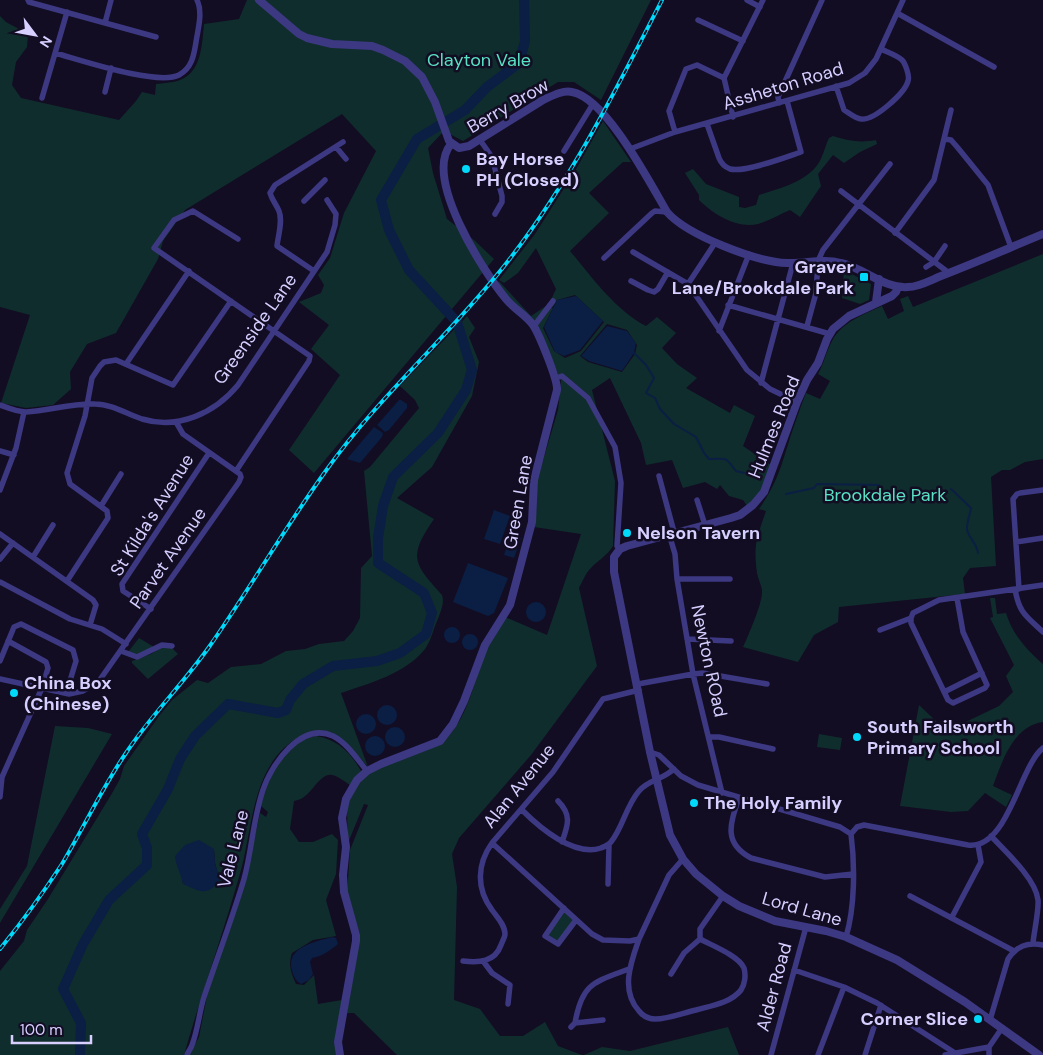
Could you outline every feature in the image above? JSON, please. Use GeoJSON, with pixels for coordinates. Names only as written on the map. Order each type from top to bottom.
{"type":"FeatureCollection","features":[{"type":"Feature","properties":{"kind":"street"},"geometry":{"type":"LineString","coordinates":[[105,23],[111,0]]}},
{"type":"Feature","properties":{"kind":"street"},"geometry":{"type":"LineString","coordinates":[[55,53],[141,76],[170,78],[188,68],[194,56],[200,12],[197,0]]}},
{"type":"Feature","properties":{"kind":"street","name":"Berry Brow"},"geometry":{"type":"LineString","coordinates":[[260,0],[299,34],[308,38],[332,44],[372,46],[405,61],[422,77],[440,116],[444,131],[451,144],[459,148],[464,148],[480,140],[543,100],[562,92],[569,91],[580,94],[606,118],[630,149],[667,212]]}},
{"type":"Feature","properties":{"kind":"street"},"geometry":{"type":"LineString","coordinates":[[747,0],[760,6]]}},
{"type":"Feature","properties":{"kind":"street"},"geometry":{"type":"LineString","coordinates":[[733,117],[724,78],[763,0]]}},
{"type":"Feature","properties":{"kind":"street"},"geometry":{"type":"LineString","coordinates":[[780,103],[778,97],[822,0]]}},
{"type":"Feature","properties":{"kind":"street","name":"Assheton Road"},"geometry":{"type":"LineString","coordinates":[[630,149],[675,132],[733,117],[858,79],[866,73],[876,59],[903,0]]}},
{"type":"Feature","properties":{"kind":"street"},"geometry":{"type":"LineString","coordinates":[[28,1],[156,37]]}},
{"type":"Feature","properties":{"kind":"street"},"geometry":{"type":"LineString","coordinates":[[42,98],[67,12]]}},
{"type":"Feature","properties":{"kind":"street"},"geometry":{"type":"LineString","coordinates":[[897,13],[994,67]]}},
{"type":"Feature","properties":{"kind":"street"},"geometry":{"type":"LineString","coordinates":[[698,20],[743,41]]}},
{"type":"Feature","properties":{"kind":"street"},"geometry":{"type":"LineString","coordinates":[[836,86],[844,110],[860,119],[867,118],[888,105],[899,95],[907,84],[908,78],[900,58],[881,49]]}},
{"type":"Feature","properties":{"kind":"street"},"geometry":{"type":"LineString","coordinates":[[675,132],[669,111],[686,69],[697,65],[724,78]]}},
{"type":"Feature","properties":{"kind":"street"},"geometry":{"type":"LineString","coordinates":[[104,92],[111,68]]}},
{"type":"Feature","properties":{"kind":"street"},"geometry":{"type":"LineString","coordinates":[[707,124],[718,158],[722,163],[729,168],[740,170],[749,168],[801,152],[786,101]]}},
{"type":"Feature","properties":{"kind":"street"},"geometry":{"type":"LineString","coordinates":[[564,151],[593,104]]}},
{"type":"Feature","properties":{"kind":"street"},"geometry":{"type":"LineString","coordinates":[[895,233],[931,186],[945,139],[951,110]]}},
{"type":"Feature","properties":{"kind":"street"},"geometry":{"type":"LineString","coordinates":[[945,139],[951,140],[988,185],[1011,248]]}},
{"type":"Feature","properties":{"kind":"street"},"geometry":{"type":"LineString","coordinates":[[480,140],[492,158],[502,196],[502,202],[495,214]]}},
{"type":"Feature","properties":{"kind":"street"},"geometry":{"type":"LineString","coordinates":[[314,271],[276,246],[280,225],[279,212],[272,201],[270,193],[275,184],[343,142]]}},
{"type":"Feature","properties":{"kind":"street"},"geometry":{"type":"LineString","coordinates":[[451,144],[446,151],[443,168],[449,202],[483,268],[506,300],[534,326],[552,302]]}},
{"type":"Feature","properties":{"kind":"street"},"geometry":{"type":"LineString","coordinates":[[336,147],[346,159]]}},
{"type":"Feature","properties":{"kind":"street"},"geometry":{"type":"LineString","coordinates":[[806,326],[816,293],[818,260],[823,250],[890,164]]}},
{"type":"Feature","properties":{"kind":"street"},"geometry":{"type":"LineString","coordinates":[[304,201],[325,180]]}},
{"type":"Feature","properties":{"kind":"street"},"geometry":{"type":"LineString","coordinates":[[841,191],[949,273]]}},
{"type":"Feature","properties":{"kind":"street","name":"Greenside Lane"},"geometry":{"type":"LineString","coordinates":[[0,405],[24,412],[98,404],[144,420],[159,422],[176,422],[198,416],[212,408],[231,394],[327,252],[335,225],[336,214],[327,200]]}},
{"type":"Feature","properties":{"kind":"street"},"geometry":{"type":"LineString","coordinates":[[176,422],[183,434],[236,471],[310,361],[310,356],[275,330],[154,248],[174,220],[193,211],[238,240]]}},
{"type":"Feature","properties":{"kind":"street"},"geometry":{"type":"LineString","coordinates":[[604,258],[655,211],[667,212],[679,224],[715,243],[749,254],[779,262],[793,263],[818,260],[841,263],[898,287],[912,287],[1043,234]]}},
{"type":"Feature","properties":{"kind":"street"},"geometry":{"type":"LineString","coordinates":[[688,284],[715,243]]}},
{"type":"Feature","properties":{"kind":"street"},"geometry":{"type":"LineString","coordinates":[[926,267],[934,262],[945,246]]}},
{"type":"Feature","properties":{"kind":"street"},"geometry":{"type":"LineString","coordinates":[[633,252],[688,284],[719,332],[747,370],[770,389],[797,402]]}},
{"type":"Feature","properties":{"kind":"street"},"geometry":{"type":"LineString","coordinates":[[719,332],[749,254]]}},
{"type":"Feature","properties":{"kind":"street"},"geometry":{"type":"LineString","coordinates":[[761,383],[793,263]]}},
{"type":"Feature","properties":{"kind":"street"},"geometry":{"type":"LineString","coordinates":[[126,364],[189,272]]}},
{"type":"Feature","properties":{"kind":"street"},"geometry":{"type":"LineString","coordinates":[[631,282],[654,292],[658,289],[668,272]]}},
{"type":"Feature","properties":{"kind":"street"},"geometry":{"type":"LineString","coordinates":[[876,302],[878,279]]}},
{"type":"Feature","properties":{"kind":"street","name":"Hulmes Road"},"geometry":{"type":"LineString","coordinates":[[620,549],[635,543],[740,515],[760,499],[768,485],[797,402],[818,363],[830,334],[842,320],[876,302],[892,296],[898,287]]}},
{"type":"Feature","properties":{"kind":"street"},"geometry":{"type":"LineString","coordinates":[[67,581],[107,522],[108,513],[70,484],[67,473],[85,416],[92,378],[104,362],[116,360],[173,385],[232,300]]}},
{"type":"Feature","properties":{"kind":"street"},"geometry":{"type":"LineString","coordinates":[[728,305],[830,334]]}},
{"type":"Feature","properties":{"kind":"street","name":"Green Lane"},"geometry":{"type":"LineString","coordinates":[[367,771],[435,743],[445,736],[464,701],[485,645],[510,605],[532,522],[534,480],[557,390],[556,378],[534,326]]}},
{"type":"Feature","properties":{"kind":"street"},"geometry":{"type":"LineString","coordinates":[[556,378],[562,376],[588,398],[614,447],[621,483],[617,546],[620,549]]}},
{"type":"Feature","properties":{"kind":"street"},"geometry":{"type":"LineString","coordinates":[[0,490],[14,455],[24,412]]}},
{"type":"Feature","properties":{"kind":"street"},"geometry":{"type":"LineString","coordinates":[[0,451],[14,455]]}},
{"type":"Feature","properties":{"kind":"street","name":"St Kilda's Avenue"},"geometry":{"type":"LineString","coordinates":[[151,609],[123,591],[122,584],[209,452]]}},
{"type":"Feature","properties":{"kind":"street","name":"Parvet Avenue"},"geometry":{"type":"LineString","coordinates":[[69,694],[83,691],[99,681],[239,482],[241,476],[236,471]]}},
{"type":"Feature","properties":{"kind":"street"},"geometry":{"type":"LineString","coordinates":[[101,506],[121,474]]}},
{"type":"Feature","properties":{"kind":"street","name":"Newton ROad"},"geometry":{"type":"LineString","coordinates":[[659,476],[672,533],[677,579],[693,674],[710,737],[722,793]]}},
{"type":"Feature","properties":{"kind":"street"},"geometry":{"type":"LineString","coordinates":[[1043,490],[1017,494],[1014,500],[1017,604],[1020,610],[1043,632]]}},
{"type":"Feature","properties":{"kind":"street"},"geometry":{"type":"LineString","coordinates":[[697,500],[706,525]]}},
{"type":"Feature","properties":{"kind":"street"},"geometry":{"type":"LineString","coordinates":[[33,557],[53,525]]}},
{"type":"Feature","properties":{"kind":"street"},"geometry":{"type":"LineString","coordinates":[[0,534],[94,600],[96,605],[90,625]]}},
{"type":"Feature","properties":{"kind":"street"},"geometry":{"type":"LineString","coordinates":[[1016,542],[1043,538]]}},
{"type":"Feature","properties":{"kind":"street"},"geometry":{"type":"LineString","coordinates":[[0,559],[13,543]]}},
{"type":"Feature","properties":{"kind":"street","name":"Lord Lane"},"geometry":{"type":"LineString","coordinates":[[620,549],[614,557],[614,572],[650,752],[670,835],[683,859],[696,874],[723,896],[739,906],[775,921],[846,937],[897,960],[965,1002],[1039,1055]]}},
{"type":"Feature","properties":{"kind":"street"},"geometry":{"type":"LineString","coordinates":[[677,579],[730,579]]}},
{"type":"Feature","properties":{"kind":"street"},"geometry":{"type":"LineString","coordinates":[[0,582],[70,619],[102,629],[126,644]]}},
{"type":"Feature","properties":{"kind":"street"},"geometry":{"type":"LineString","coordinates":[[957,598],[963,632],[987,685],[985,688],[953,703],[948,700],[911,623],[913,613],[939,600],[1043,586]]}},
{"type":"Feature","properties":{"kind":"street"},"geometry":{"type":"LineString","coordinates":[[880,630],[911,618]]}},
{"type":"Feature","properties":{"kind":"street"},"geometry":{"type":"LineString","coordinates":[[0,661],[14,627],[21,624],[73,650],[76,661],[69,684],[69,694],[0,679]]}},
{"type":"Feature","properties":{"kind":"street"},"geometry":{"type":"LineString","coordinates":[[687,639],[731,641]]}},
{"type":"Feature","properties":{"kind":"street"},"geometry":{"type":"LineString","coordinates":[[0,797],[1,777],[42,688],[48,668],[46,662],[8,641]]}},
{"type":"Feature","properties":{"kind":"street"},"geometry":{"type":"LineString","coordinates":[[121,651],[136,657],[162,645],[172,646]]}},
{"type":"Feature","properties":{"kind":"street","name":"Alan Avenue"},"geometry":{"type":"LineString","coordinates":[[639,939],[630,941],[603,940],[592,934],[492,843],[553,772],[603,699],[638,687],[703,673],[767,684]]}},
{"type":"Feature","properties":{"kind":"street"},"geometry":{"type":"LineString","coordinates":[[944,692],[982,673]]}},
{"type":"Feature","properties":{"kind":"street","name":"Vale Lane"},"geometry":{"type":"LineString","coordinates":[[187,1055],[192,1046],[202,1005],[244,878],[262,791],[276,764],[290,746],[314,733],[335,738],[357,758],[367,771]]}},
{"type":"Feature","properties":{"kind":"street"},"geometry":{"type":"LineString","coordinates":[[710,737],[773,749]]}},
{"type":"Feature","properties":{"kind":"street"},"geometry":{"type":"LineString","coordinates":[[846,937],[851,916],[853,874],[851,834],[857,828],[864,825],[968,845],[978,845],[991,836],[1013,802],[1035,758],[1043,748]]}},
{"type":"Feature","properties":{"kind":"street"},"geometry":{"type":"LineString","coordinates":[[650,752],[659,755],[681,776],[698,785],[840,827],[851,834]]}},
{"type":"Feature","properties":{"kind":"street"},"geometry":{"type":"LineString","coordinates":[[608,884],[609,845],[616,835],[636,794],[644,786],[666,776],[674,769]]}},
{"type":"Feature","properties":{"kind":"street"},"geometry":{"type":"LineString","coordinates":[[340,1055],[338,1042],[356,941],[344,892],[343,874],[346,847],[342,818],[349,792],[357,780],[367,771]]}},
{"type":"Feature","properties":{"kind":"street"},"geometry":{"type":"LineString","coordinates":[[739,798],[731,821],[731,836],[736,847],[742,853],[751,858],[825,876],[853,874]]}},
{"type":"Feature","properties":{"kind":"street"},"geometry":{"type":"LineString","coordinates":[[558,801],[566,808],[568,824],[562,842]]}},
{"type":"Feature","properties":{"kind":"street"},"geometry":{"type":"LineString","coordinates":[[522,810],[530,819],[562,842],[579,849],[594,850],[609,845]]}},
{"type":"Feature","properties":{"kind":"street"},"geometry":{"type":"LineString","coordinates":[[991,836],[1032,883],[1038,900],[1032,943]]}},
{"type":"Feature","properties":{"kind":"street"},"geometry":{"type":"LineString","coordinates":[[463,961],[488,960],[499,952],[505,934],[500,920],[483,894],[479,875],[486,852],[492,843]]}},
{"type":"Feature","properties":{"kind":"street"},"geometry":{"type":"LineString","coordinates":[[952,917],[981,862],[978,845]]}},
{"type":"Feature","properties":{"kind":"street"},"geometry":{"type":"LineString","coordinates":[[683,859],[669,875],[639,939],[629,969],[630,997],[644,1016],[656,1019],[723,1002],[740,990],[745,980],[745,970],[740,960],[700,939]]}},
{"type":"Feature","properties":{"kind":"street"},"geometry":{"type":"LineString","coordinates":[[671,974],[684,954],[700,939],[700,929],[723,896]]}},
{"type":"Feature","properties":{"kind":"street"},"geometry":{"type":"LineString","coordinates":[[910,896],[1014,950]]}},
{"type":"Feature","properties":{"kind":"street"},"geometry":{"type":"LineString","coordinates":[[564,908],[545,936],[558,944],[576,920]]}},
{"type":"Feature","properties":{"kind":"street","name":"Alder Road"},"geometry":{"type":"LineString","coordinates":[[771,1055],[806,927]]}},
{"type":"Feature","properties":{"kind":"street"},"geometry":{"type":"LineString","coordinates":[[990,1020],[1008,959],[1014,950],[1022,945],[1032,943],[1043,944]]}},
{"type":"Feature","properties":{"kind":"street"},"geometry":{"type":"LineString","coordinates":[[483,961],[492,973],[510,985],[508,1004]]}},
{"type":"Feature","properties":{"kind":"street"},"geometry":{"type":"LineString","coordinates":[[603,1020],[573,1025],[581,999],[592,984],[629,969]]}},
{"type":"Feature","properties":{"kind":"street"},"geometry":{"type":"LineString","coordinates":[[794,970],[844,987],[881,1005],[956,1053]]}},
{"type":"Feature","properties":{"kind":"street"},"geometry":{"type":"LineString","coordinates":[[818,1055],[844,987]]}},
{"type":"Feature","properties":{"kind":"street"},"geometry":{"type":"LineString","coordinates":[[865,1055],[881,1005]]}},
{"type":"Feature","properties":{"kind":"street"},"geometry":{"type":"LineString","coordinates":[[989,1055],[989,1047],[1002,1028]]}},
{"type":"Feature","properties":{"kind":"street"},"geometry":{"type":"LineString","coordinates":[[945,1055],[989,1047]]}},
{"type":"Feature","properties":{"kind":"green space","name":"Clayton Vale"},"geometry":{"type":"Polygon","coordinates":[[[247,0],[651,0],[601,100],[574,82],[558,82],[463,141],[444,131],[428,148],[433,173],[447,219],[474,240],[494,259],[314,473],[289,450],[340,375],[311,349],[329,325],[299,302],[321,293],[324,285],[318,275],[330,258],[344,213],[376,151],[342,114],[185,210],[163,241],[158,259],[116,333],[87,344],[70,372],[71,389],[53,405],[26,408],[1,403],[30,315],[0,307],[0,16],[6,22],[28,34],[27,47],[16,62],[12,85],[21,98],[119,120],[142,92],[155,95],[156,84],[180,80],[193,71],[200,56],[204,24],[239,19],[247,0]]]}},
{"type":"Feature","properties":{"kind":"green space"},"geometry":{"type":"Polygon","coordinates":[[[603,121],[631,162],[623,162],[589,193],[609,213],[570,251],[624,311],[646,326],[657,317],[676,333],[662,348],[677,364],[697,378],[686,388],[730,413],[734,405],[755,416],[743,446],[771,465],[759,495],[748,507],[743,500],[729,496],[720,485],[717,489],[705,482],[683,488],[672,460],[646,465],[641,443],[610,378],[592,390],[615,481],[613,546],[589,570],[579,588],[597,666],[531,755],[459,838],[452,854],[457,887],[454,1000],[480,1009],[500,1036],[523,1036],[545,1022],[558,1046],[582,1055],[397,1055],[354,1013],[347,1013],[360,934],[347,894],[350,850],[368,805],[364,804],[348,843],[348,800],[353,789],[373,771],[400,758],[439,745],[449,735],[464,712],[489,642],[505,617],[547,635],[581,534],[534,527],[537,481],[558,410],[561,381],[527,317],[497,284],[499,281],[531,316],[546,306],[553,308],[543,328],[554,351],[565,358],[581,351],[604,322],[575,295],[557,300],[553,307],[548,306],[556,289],[536,248],[518,273],[504,283],[499,280],[535,234],[575,171],[603,121]],[[607,324],[580,356],[588,362],[622,372],[635,354],[637,345],[627,330],[607,324]]]}},
{"type":"Feature","properties":{"kind":"green space"},"geometry":{"type":"Polygon","coordinates":[[[833,136],[854,141],[876,140],[877,144],[860,152],[844,163],[833,155],[818,174],[821,186],[800,217],[790,210],[758,224],[742,224],[726,219],[699,200],[699,195],[685,173],[693,169],[706,184],[739,197],[739,207],[745,208],[756,205],[759,195],[791,184],[806,176],[818,164],[829,138],[833,136]]]}},
{"type":"Feature","properties":{"kind":"green space","name":"Brookdale Park"},"geometry":{"type":"Polygon","coordinates":[[[1043,254],[1043,459],[1025,462],[1010,470],[1002,470],[991,477],[996,566],[970,568],[963,578],[965,594],[839,607],[838,622],[814,635],[798,662],[743,647],[762,596],[757,573],[756,548],[766,511],[759,509],[778,475],[806,393],[820,399],[830,381],[818,374],[836,334],[847,324],[882,306],[888,319],[904,311],[900,299],[908,296],[913,307],[1043,254]]]}},
{"type":"Feature","properties":{"kind":"green space"},"geometry":{"type":"Polygon","coordinates":[[[844,270],[871,284],[869,300],[860,304],[842,298],[844,270]]]}},
{"type":"Feature","properties":{"kind":"green space"},"geometry":{"type":"Polygon","coordinates":[[[467,316],[475,328],[469,337],[479,362],[472,396],[432,467],[397,498],[434,519],[420,542],[417,559],[425,575],[442,595],[441,611],[429,643],[417,658],[386,677],[341,693],[368,767],[344,741],[327,732],[317,731],[294,740],[280,753],[269,768],[255,803],[239,877],[184,1055],[0,1055],[0,971],[24,941],[27,930],[111,795],[120,779],[124,766],[172,700],[197,680],[208,683],[231,667],[261,664],[286,651],[344,641],[353,631],[360,618],[361,568],[372,556],[364,471],[370,467],[419,408],[415,400],[400,386],[467,316]],[[214,849],[181,872],[183,884],[220,881],[215,863],[214,849]]]}},
{"type":"Feature","properties":{"kind":"green space"},"geometry":{"type":"Polygon","coordinates":[[[990,598],[995,598],[997,614],[1006,613],[1012,628],[1021,641],[1043,664],[1043,722],[1024,730],[1016,738],[1000,766],[993,786],[1012,795],[1006,807],[985,793],[968,811],[951,812],[900,806],[919,705],[938,723],[949,730],[999,706],[1013,692],[1006,676],[1014,665],[990,618],[993,617],[990,598]]]}},
{"type":"Feature","properties":{"kind":"green space"},"geometry":{"type":"Polygon","coordinates":[[[139,638],[154,647],[137,655],[128,652],[139,638]]]}},
{"type":"Feature","properties":{"kind":"green space"},"geometry":{"type":"Polygon","coordinates":[[[162,647],[172,648],[178,654],[148,679],[132,661],[151,654],[162,647]]]}},
{"type":"Feature","properties":{"kind":"green space"},"geometry":{"type":"Polygon","coordinates":[[[55,726],[88,728],[112,734],[0,923],[0,909],[27,866],[55,726]]]}},
{"type":"Feature","properties":{"kind":"green space"},"geometry":{"type":"Polygon","coordinates":[[[819,734],[842,738],[840,750],[817,747],[819,734]]]}},
{"type":"Feature","properties":{"kind":"green space"},"geometry":{"type":"Polygon","coordinates":[[[316,736],[330,740],[343,748],[353,758],[361,771],[350,785],[339,778],[328,775],[321,779],[308,794],[294,801],[290,829],[299,842],[313,842],[332,834],[338,840],[336,874],[326,900],[336,936],[313,940],[292,953],[290,965],[296,984],[304,985],[314,975],[318,1004],[342,1000],[335,1039],[338,1055],[189,1055],[199,1037],[207,996],[255,836],[260,813],[266,817],[268,812],[261,806],[268,784],[279,762],[286,753],[305,739],[316,736]]]}},
{"type":"Feature","properties":{"kind":"green space"},"geometry":{"type":"Polygon","coordinates":[[[564,910],[574,920],[557,941],[548,936],[564,910]]]}},
{"type":"Feature","properties":{"kind":"green space"},"geometry":{"type":"Polygon","coordinates":[[[728,1027],[739,1055],[584,1055],[602,1047],[630,1051],[728,1027]]]}},
{"type":"Feature","properties":{"kind":"water"},"geometry":{"type":"Polygon","coordinates":[[[576,296],[603,321],[580,350],[564,356],[555,352],[544,327],[557,300],[576,296]]]}},
{"type":"Feature","properties":{"kind":"water"},"geometry":{"type":"Polygon","coordinates":[[[607,326],[627,331],[636,343],[634,353],[622,371],[589,361],[581,356],[607,326]]]}},
{"type":"Feature","properties":{"kind":"water"},"geometry":{"type":"Polygon","coordinates":[[[399,400],[407,404],[407,408],[389,430],[385,432],[377,425],[399,400]]]}},
{"type":"Feature","properties":{"kind":"water"},"geometry":{"type":"Polygon","coordinates":[[[374,427],[383,433],[382,437],[360,463],[347,459],[374,427]]]}},
{"type":"Feature","properties":{"kind":"water"},"geometry":{"type":"Polygon","coordinates":[[[494,510],[510,516],[500,544],[484,539],[494,510]]]}},
{"type":"Feature","properties":{"kind":"water"},"geometry":{"type":"Polygon","coordinates":[[[511,534],[521,538],[514,558],[504,555],[511,534]]]}},
{"type":"Feature","properties":{"kind":"water"},"geometry":{"type":"Polygon","coordinates":[[[468,563],[508,578],[494,613],[488,616],[453,602],[468,563]]]}},
{"type":"Feature","properties":{"kind":"water"},"geometry":{"type":"Polygon","coordinates":[[[536,602],[543,605],[546,612],[543,619],[536,622],[529,619],[526,612],[529,605],[536,602]]]}},
{"type":"Feature","properties":{"kind":"water"},"geometry":{"type":"Polygon","coordinates":[[[449,627],[455,627],[460,632],[458,641],[449,643],[444,638],[444,632],[449,627]]]}},
{"type":"Feature","properties":{"kind":"water"},"geometry":{"type":"Polygon","coordinates":[[[467,634],[473,634],[478,639],[476,648],[467,650],[462,645],[462,639],[467,634]]]}},
{"type":"Feature","properties":{"kind":"water"},"geometry":{"type":"Polygon","coordinates":[[[387,705],[394,708],[397,715],[394,722],[387,725],[380,722],[377,715],[380,708],[387,705]]]}},
{"type":"Feature","properties":{"kind":"water"},"geometry":{"type":"Polygon","coordinates":[[[366,714],[373,717],[376,724],[373,731],[366,734],[359,731],[356,724],[359,717],[366,714]]]}},
{"type":"Feature","properties":{"kind":"water"},"geometry":{"type":"Polygon","coordinates":[[[395,727],[402,730],[405,737],[402,744],[395,747],[388,744],[385,737],[388,730],[395,727]]]}},
{"type":"Feature","properties":{"kind":"water"},"geometry":{"type":"Polygon","coordinates":[[[375,736],[382,739],[385,746],[382,753],[375,756],[368,753],[365,746],[368,739],[375,736]]]}},
{"type":"Feature","properties":{"kind":"water"},"geometry":{"type":"Polygon","coordinates":[[[199,840],[214,849],[215,863],[220,881],[206,891],[183,884],[175,856],[185,845],[199,840]]]}},
{"type":"Feature","properties":{"kind":"water"},"geometry":{"type":"Polygon","coordinates":[[[332,937],[336,938],[338,944],[326,953],[312,958],[310,962],[313,974],[309,980],[301,984],[299,983],[292,971],[291,963],[293,956],[303,947],[332,937]]]}},
{"type":"Feature","properties":{"kind":"waterway"},"geometry":{"type":"LineString","coordinates":[[80,1055],[81,1023],[63,989],[83,944],[109,900],[147,865],[147,848],[142,834],[168,789],[180,759],[195,736],[228,704],[278,713],[286,710],[290,700],[303,684],[333,666],[377,661],[400,653],[426,634],[432,613],[424,593],[378,563],[378,538],[383,506],[393,477],[438,433],[466,390],[472,370],[457,322],[409,270],[389,230],[381,200],[417,139],[465,110],[487,87],[519,63],[525,41],[524,0]]}},
{"type":"Feature","properties":{"kind":"waterway"},"geometry":{"type":"LineString","coordinates":[[634,353],[646,365],[654,378],[646,393],[655,398],[660,409],[674,424],[696,437],[709,459],[726,459],[736,471],[744,473]]}},
{"type":"Feature","properties":{"kind":"waterway"},"geometry":{"type":"LineString","coordinates":[[786,494],[814,488],[817,484],[879,485]]}},
{"type":"Feature","properties":{"kind":"waterway"},"geometry":{"type":"LineString","coordinates":[[951,489],[971,508],[967,531],[978,553]]}},
{"type":"Feature","properties":{"kind":"railway"},"geometry":{"type":"LineString","coordinates":[[0,949],[62,864],[126,753],[209,647],[325,472],[367,418],[483,291],[528,234],[590,137],[662,0]]}},
{"type":"Feature","properties":{"kind":"place","name":"Bay Horse PH (Closed)"},"geometry":{"type":"Point","coordinates":[466,169]}},
{"type":"Feature","properties":{"kind":"place","name":"Graver Lane/Brookdale Park"},"geometry":{"type":"Point","coordinates":[864,277]}},
{"type":"Feature","properties":{"kind":"place","name":"Nelson Tavern"},"geometry":{"type":"Point","coordinates":[627,533]}},
{"type":"Feature","properties":{"kind":"place","name":"China Box (Chinese)"},"geometry":{"type":"Point","coordinates":[14,693]}},
{"type":"Feature","properties":{"kind":"place","name":"South Failsworth Primary School"},"geometry":{"type":"Point","coordinates":[857,737]}},
{"type":"Feature","properties":{"kind":"place","name":"The Holy Family"},"geometry":{"type":"Point","coordinates":[694,803]}},
{"type":"Feature","properties":{"kind":"place","name":"Corner Slice"},"geometry":{"type":"Point","coordinates":[978,1019]}}]}
